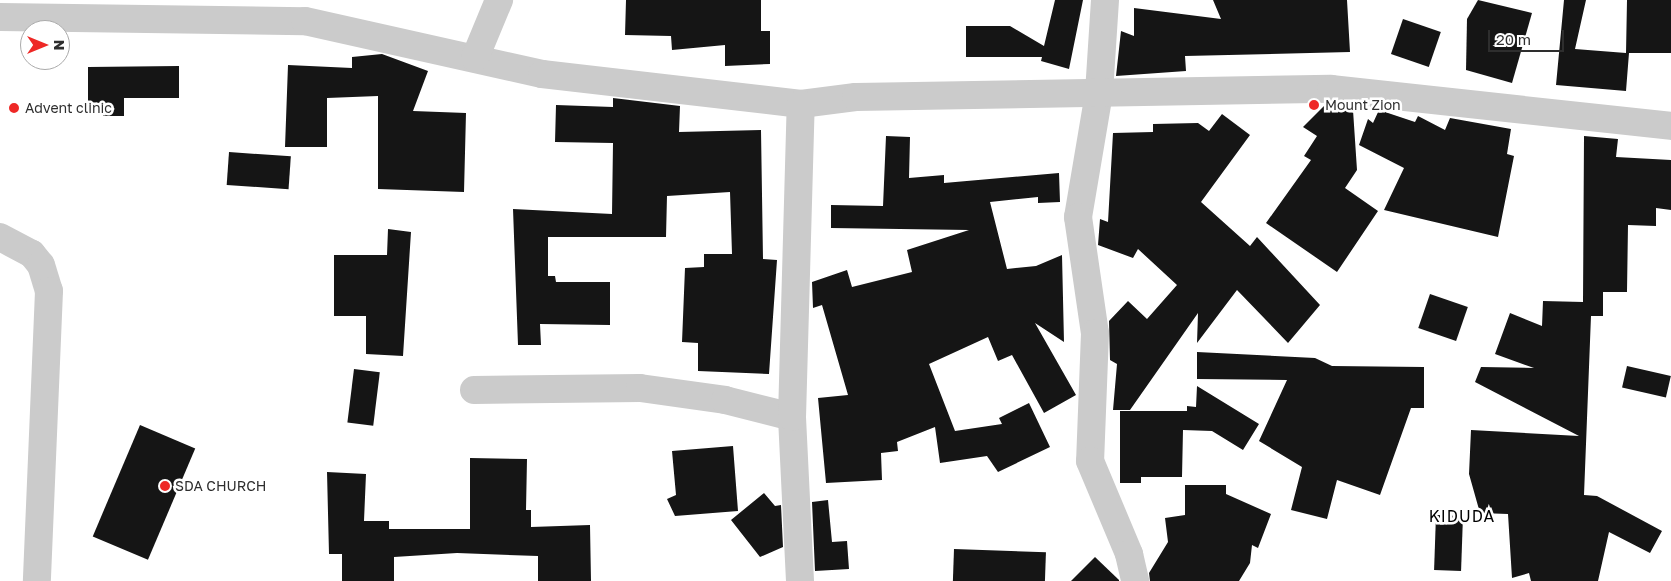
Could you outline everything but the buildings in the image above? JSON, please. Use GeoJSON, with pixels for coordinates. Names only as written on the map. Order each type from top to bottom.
{"type":"FeatureCollection","features":[{"type":"Feature","properties":{"kind":"street"},"geometry":{"type":"LineString","coordinates":[[475,58],[499,0]]}},
{"type":"Feature","properties":{"kind":"street"},"geometry":{"type":"LineString","coordinates":[[1105,0],[1099,93],[1078,217],[1095,333],[1090,461],[1129,554],[1135,581]]}},
{"type":"Feature","properties":{"kind":"street"},"geometry":{"type":"LineString","coordinates":[[0,17],[305,21],[542,74],[801,104],[856,96],[1331,89],[1671,126]]}},
{"type":"Feature","properties":{"kind":"street"},"geometry":{"type":"LineString","coordinates":[[800,581],[792,417],[801,104]]}},
{"type":"Feature","properties":{"kind":"street"},"geometry":{"type":"LineString","coordinates":[[0,236],[32,254],[41,265],[49,291],[36,581]]}},
{"type":"Feature","properties":{"kind":"street"},"geometry":{"type":"LineString","coordinates":[[474,390],[640,388],[725,400],[792,417]]}},
{"type":"Feature","properties":{"kind":"place","name":"Mount Zion"},"geometry":{"type":"Point","coordinates":[1314,105]}},
{"type":"Feature","properties":{"kind":"place","name":"Advent clinic"},"geometry":{"type":"Point","coordinates":[14,108]}},
{"type":"Feature","properties":{"kind":"place","name":"SDA CHURCH"},"geometry":{"type":"Point","coordinates":[165,486]}},
{"type":"Feature","properties":{"kind":"district","name":"KIDUDA"},"geometry":{"type":"Point","coordinates":[1462,516]}}]}
